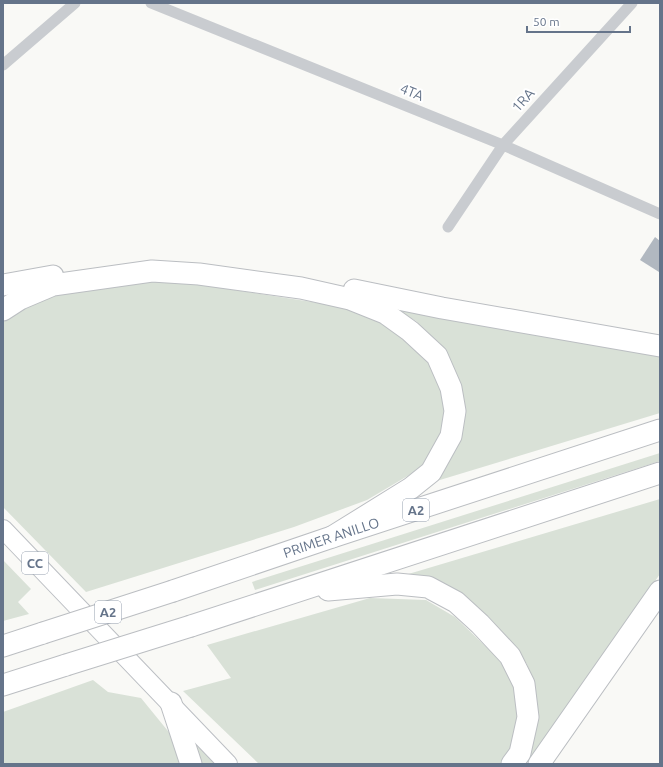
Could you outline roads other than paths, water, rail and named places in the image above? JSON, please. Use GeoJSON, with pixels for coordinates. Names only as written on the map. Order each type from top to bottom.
{"type":"FeatureCollection","features":[{"type":"Feature","properties":{"kind":"highway"},"geometry":{"type":"LineString","coordinates":[[3,285],[105,267],[161,260],[229,264],[442,308],[660,346]]}},
{"type":"Feature","properties":{"kind":"highway"},"geometry":{"type":"LineString","coordinates":[[3,310],[20,299],[53,286],[152,271],[199,274],[301,288],[350,299],[385,313],[410,330],[437,356],[451,388],[455,411],[451,436],[431,472],[411,488],[332,537]]}},
{"type":"Feature","properties":{"kind":"highway","name":"PRIMER ANILLO"},"geometry":{"type":"LineString","coordinates":[[3,646],[660,430]]}},
{"type":"Feature","properties":{"kind":"highway"},"geometry":{"type":"LineString","coordinates":[[3,685],[191,626],[660,473]]}},
{"type":"Feature","properties":{"kind":"highway"},"geometry":{"type":"LineString","coordinates":[[287,594],[372,585],[397,584],[428,587],[456,602],[480,624],[510,656],[524,684],[528,717],[520,753],[512,764]]}},
{"type":"Feature","properties":{"kind":"highway"},"geometry":{"type":"LineString","coordinates":[[539,764],[660,591]]}},
{"type":"Feature","properties":{"kind":"highway"},"geometry":{"type":"LineString","coordinates":[[171,703],[192,764]]}},
{"type":"Feature","properties":{"kind":"main road","name":"CC"},"geometry":{"type":"LineString","coordinates":[[3,529],[228,764]]}},
{"type":"Feature","properties":{"kind":"street"},"geometry":{"type":"LineString","coordinates":[[3,65],[75,3]]}},
{"type":"Feature","properties":{"kind":"street","name":"4TA"},"geometry":{"type":"LineString","coordinates":[[151,3],[503,145],[660,214]]}},
{"type":"Feature","properties":{"kind":"street","name":"1RA"},"geometry":{"type":"LineString","coordinates":[[448,227],[503,145],[632,3]]}}]}
